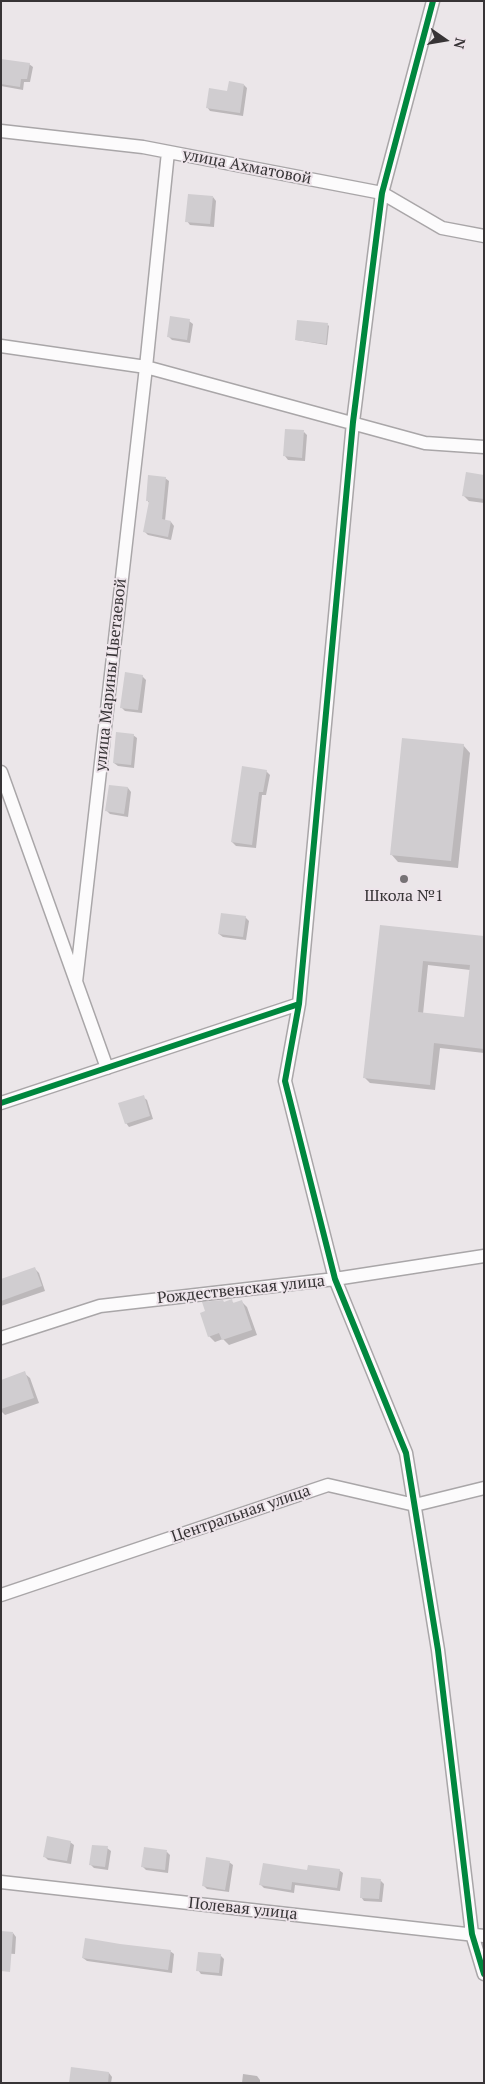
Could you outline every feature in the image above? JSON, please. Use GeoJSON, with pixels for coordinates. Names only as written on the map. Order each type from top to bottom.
{"type":"FeatureCollection","features":[{"type":"Feature","properties":{"kind":"street"},"geometry":{"type":"LineString","coordinates":[[433,1],[382,193],[353,422],[298,1004],[285,1081],[335,1280],[406,1453],[438,1650],[484,1974]]}},
{"type":"Feature","properties":{"kind":"street","name":"улица Ахматовой"},"geometry":{"type":"LineString","coordinates":[[1,131],[143,147],[382,193],[442,228],[484,236]]}},
{"type":"Feature","properties":{"kind":"street","name":"улица Марины Цветаевой"},"geometry":{"type":"LineString","coordinates":[[76,982],[146,367],[168,152]]}},
{"type":"Feature","properties":{"kind":"street"},"geometry":{"type":"LineString","coordinates":[[1,346],[146,367],[425,443],[484,447]]}},
{"type":"Feature","properties":{"kind":"street","name":"улица Марины Цветаевой"},"geometry":{"type":"LineString","coordinates":[[1,772],[107,1068]]}},
{"type":"Feature","properties":{"kind":"street"},"geometry":{"type":"LineString","coordinates":[[1,1103],[298,1004]]}},
{"type":"Feature","properties":{"kind":"street","name":"Рождественская улица"},"geometry":{"type":"LineString","coordinates":[[1,1338],[100,1306],[335,1280],[484,1256]]}},
{"type":"Feature","properties":{"kind":"street","name":"Центральная улица"},"geometry":{"type":"LineString","coordinates":[[1,1595],[328,1485],[415,1505],[484,1488]]}},
{"type":"Feature","properties":{"kind":"street","name":"Полевая улица"},"geometry":{"type":"LineString","coordinates":[[1,1882],[478,1935]]}},
{"type":"Feature","properties":{"kind":"building"},"geometry":{"type":"Polygon","coordinates":[[[1,59],[30,63],[27,79],[21,79],[20,87],[1,84],[1,59]]]}},
{"type":"Feature","properties":{"kind":"building"},"geometry":{"type":"Polygon","coordinates":[[[229,81],[244,84],[240,113],[206,108],[209,88],[227,91],[229,81]]]}},
{"type":"Feature","properties":{"kind":"building"},"geometry":{"type":"Polygon","coordinates":[[[188,194],[213,196],[210,224],[185,222],[188,194]]]}},
{"type":"Feature","properties":{"kind":"building"},"geometry":{"type":"Polygon","coordinates":[[[170,316],[190,319],[187,340],[167,337],[170,316]]]}},
{"type":"Feature","properties":{"kind":"building"},"geometry":{"type":"Polygon","coordinates":[[[297,320],[328,323],[326,344],[295,340],[297,320]]]}},
{"type":"Feature","properties":{"kind":"building"},"geometry":{"type":"Polygon","coordinates":[[[285,429],[304,430],[302,458],[283,456],[285,429]]]}},
{"type":"Feature","properties":{"kind":"building"},"geometry":{"type":"Polygon","coordinates":[[[466,472],[484,475],[484,499],[462,496],[466,472]]]}},
{"type":"Feature","properties":{"kind":"building"},"geometry":{"type":"Polygon","coordinates":[[[148,475],[166,477],[162,519],[171,521],[168,537],[143,532],[149,501],[146,501],[148,475]]]}},
{"type":"Feature","properties":{"kind":"building"},"geometry":{"type":"Polygon","coordinates":[[[125,672],[143,675],[138,710],[120,708],[125,672]]]}},
{"type":"Feature","properties":{"kind":"building"},"geometry":{"type":"Polygon","coordinates":[[[116,732],[134,734],[131,765],[113,763],[116,732]]]}},
{"type":"Feature","properties":{"kind":"building"},"geometry":{"type":"Polygon","coordinates":[[[402,738],[464,744],[451,861],[390,855],[402,738]]]}},
{"type":"Feature","properties":{"kind":"building"},"geometry":{"type":"Polygon","coordinates":[[[242,766],[267,770],[263,792],[259,792],[252,845],[231,842],[242,766]]]}},
{"type":"Feature","properties":{"kind":"building"},"geometry":{"type":"Polygon","coordinates":[[[109,785],[128,787],[124,814],[105,811],[109,785]]]}},
{"type":"Feature","properties":{"kind":"building"},"geometry":{"type":"Polygon","coordinates":[[[221,913],[246,916],[243,937],[218,934],[221,913]]]}},
{"type":"Feature","properties":{"kind":"building"},"geometry":{"type":"Polygon","coordinates":[[[380,925],[484,936],[484,1049],[434,1043],[430,1085],[363,1078],[380,925]],[[423,961],[418,1012],[464,1017],[470,965],[423,961]]]}},
{"type":"Feature","properties":{"kind":"building"},"geometry":{"type":"Polygon","coordinates":[[[144,1095],[150,1116],[125,1124],[118,1103],[144,1095]]]}},
{"type":"Feature","properties":{"kind":"building"},"geometry":{"type":"Polygon","coordinates":[[[35,1267],[42,1286],[1,1301],[1,1279],[35,1267]]]}},
{"type":"Feature","properties":{"kind":"building"},"geometry":{"type":"Polygon","coordinates":[[[232,1299],[233,1303],[242,1300],[252,1330],[222,1340],[219,1333],[208,1337],[200,1313],[205,1311],[202,1302],[223,1300],[224,1302],[232,1299]]]}},
{"type":"Feature","properties":{"kind":"building"},"geometry":{"type":"Polygon","coordinates":[[[25,1371],[34,1398],[1,1409],[1,1380],[25,1371]]]}},
{"type":"Feature","properties":{"kind":"building"},"geometry":{"type":"Polygon","coordinates":[[[47,1836],[71,1841],[67,1861],[43,1857],[47,1836]]]}},
{"type":"Feature","properties":{"kind":"building"},"geometry":{"type":"Polygon","coordinates":[[[92,1845],[108,1846],[105,1867],[89,1865],[92,1845]]]}},
{"type":"Feature","properties":{"kind":"building"},"geometry":{"type":"Polygon","coordinates":[[[144,1847],[167,1850],[165,1870],[141,1867],[144,1847]]]}},
{"type":"Feature","properties":{"kind":"building"},"geometry":{"type":"Polygon","coordinates":[[[206,1857],[230,1861],[225,1890],[202,1886],[206,1857]]]}},
{"type":"Feature","properties":{"kind":"building"},"geometry":{"type":"Polygon","coordinates":[[[263,1863],[307,1870],[308,1865],[340,1869],[337,1888],[292,1882],[291,1890],[259,1885],[263,1863]]]}},
{"type":"Feature","properties":{"kind":"building"},"geometry":{"type":"Polygon","coordinates":[[[361,1877],[381,1879],[379,1899],[360,1898],[361,1877]]]}},
{"type":"Feature","properties":{"kind":"building"},"geometry":{"type":"Polygon","coordinates":[[[1,1931],[13,1932],[10,1972],[1,1971],[1,1931]]]}},
{"type":"Feature","properties":{"kind":"building"},"geometry":{"type":"Polygon","coordinates":[[[85,1938],[171,1950],[168,1970],[82,1958],[85,1938]]]}},
{"type":"Feature","properties":{"kind":"building"},"geometry":{"type":"Polygon","coordinates":[[[198,1952],[221,1954],[219,1973],[196,1971],[198,1952]]]}},
{"type":"Feature","properties":{"kind":"building"},"geometry":{"type":"Polygon","coordinates":[[[71,2067],[109,2072],[108,2083],[69,2083],[71,2067]]]}},
{"type":"Feature","properties":{"kind":"cycle path"},"geometry":{"type":"LineString","coordinates":[[1,1103],[299,1004],[353,422],[382,193],[433,1]]}},
{"type":"Feature","properties":{"kind":"cycle path"},"geometry":{"type":"LineString","coordinates":[[299,1004],[285,1081],[335,1279],[406,1453],[438,1650],[472,1934],[484,1974]]}},
{"type":"Feature","properties":{"kind":"place","name":"Школа №1"},"geometry":{"type":"Point","coordinates":[404,879]}}]}
